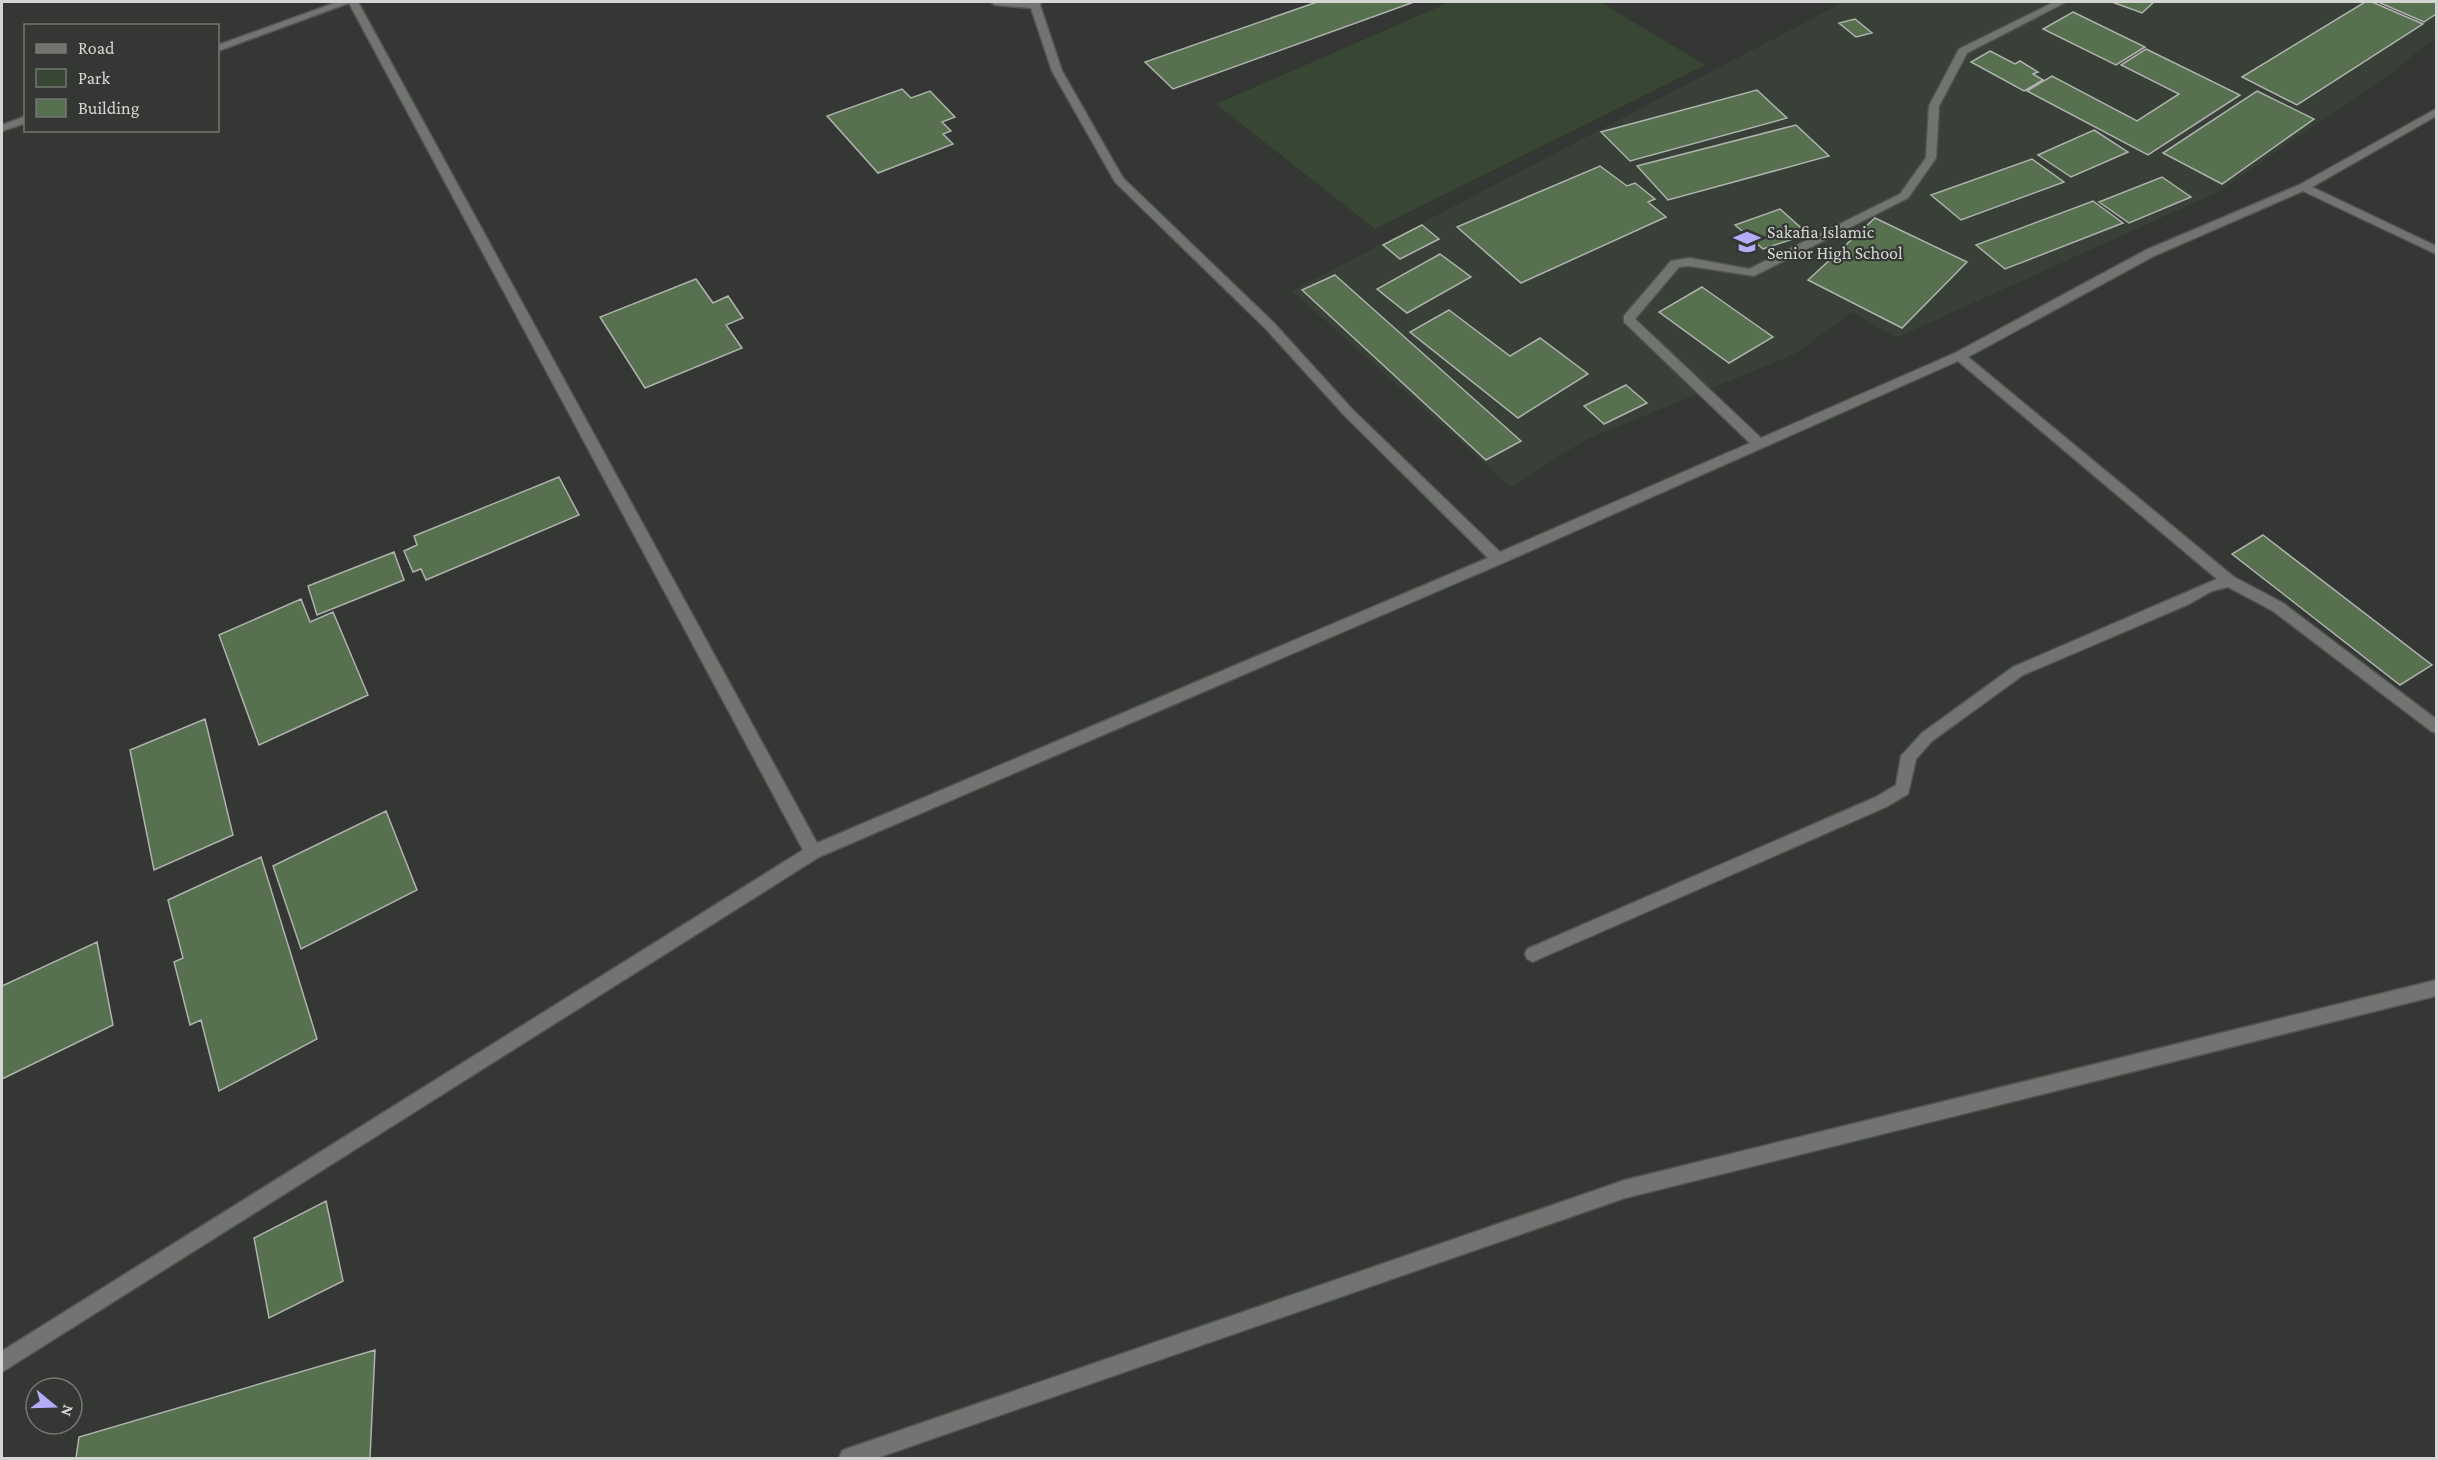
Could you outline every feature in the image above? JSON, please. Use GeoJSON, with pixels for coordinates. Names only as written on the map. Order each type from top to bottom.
{"type":"FeatureCollection","features":[{"type":"Feature","properties":{"kind":"street"},"geometry":{"type":"LineString","coordinates":[[219,48],[345,2]]}},
{"type":"Feature","properties":{"kind":"street"},"geometry":{"type":"LineString","coordinates":[[353,2],[813,852]]}},
{"type":"Feature","properties":{"kind":"street"},"geometry":{"type":"LineString","coordinates":[[995,2],[1036,3],[1057,71],[1119,180],[1270,326],[1348,412],[1498,559]]}},
{"type":"Feature","properties":{"kind":"street"},"geometry":{"type":"LineString","coordinates":[[1758,443],[1628,319],[1675,264],[1690,262],[1750,273],[1904,196],[1931,158],[1934,106],[1963,51],[2061,2]]}},
{"type":"Feature","properties":{"kind":"street"},"geometry":{"type":"LineString","coordinates":[[2,1362],[813,852],[1498,559],[1758,443],[1959,357],[2150,253],[2303,187],[2436,112]]}},
{"type":"Feature","properties":{"kind":"street"},"geometry":{"type":"LineString","coordinates":[[2,128],[24,120]]}},
{"type":"Feature","properties":{"kind":"street"},"geometry":{"type":"LineString","coordinates":[[2303,187],[2436,250]]}},
{"type":"Feature","properties":{"kind":"street"},"geometry":{"type":"LineString","coordinates":[[1959,357],[2229,581],[2278,608],[2436,727]]}},
{"type":"Feature","properties":{"kind":"street"},"geometry":{"type":"LineString","coordinates":[[1533,954],[1881,802],[1903,789],[1909,756],[1927,737],[2018,671],[2184,600],[2208,587],[2229,581]]}},
{"type":"Feature","properties":{"kind":"street"},"geometry":{"type":"LineString","coordinates":[[849,1458],[1624,1189],[2436,988]]}},
{"type":"Feature","properties":{"kind":"shaded area","name":"Sakafia Islamic Senior High School"},"geometry":{"type":"Polygon","coordinates":[[[1835,2],[2436,2],[2436,37],[2394,71],[2216,193],[1896,338],[1852,312],[1795,354],[1585,440],[1511,487],[1292,291],[1840,4],[1835,2]]]}},
{"type":"Feature","properties":{"kind":"green space"},"geometry":{"type":"Polygon","coordinates":[[[1450,2],[1600,2],[1705,65],[1375,229],[1216,104],[1450,2]]]}},
{"type":"Feature","properties":{"kind":"building"},"geometry":{"type":"Polygon","coordinates":[[[1317,2],[1414,2],[1173,89],[1145,62],[1317,2]]]}},
{"type":"Feature","properties":{"kind":"building"},"geometry":{"type":"Polygon","coordinates":[[[2112,2],[2154,2],[2142,13],[2112,2]]]}},
{"type":"Feature","properties":{"kind":"building"},"geometry":{"type":"Polygon","coordinates":[[[2365,2],[2372,2],[2423,24],[2297,105],[2242,77],[2365,2]]]}},
{"type":"Feature","properties":{"kind":"building"},"geometry":{"type":"Polygon","coordinates":[[[2378,2],[2436,2],[2436,14],[2424,22],[2378,2]]]}},
{"type":"Feature","properties":{"kind":"building"},"geometry":{"type":"Polygon","coordinates":[[[2073,12],[2145,47],[2116,65],[2043,29],[2073,12]]]}},
{"type":"Feature","properties":{"kind":"building"},"geometry":{"type":"Polygon","coordinates":[[[1855,19],[1872,33],[1856,37],[1839,23],[1855,19]]]}},
{"type":"Feature","properties":{"kind":"building"},"geometry":{"type":"Polygon","coordinates":[[[2146,49],[2240,95],[2148,155],[2027,91],[2052,76],[2137,121],[2179,94],[2121,65],[2146,49]]]}},
{"type":"Feature","properties":{"kind":"building"},"geometry":{"type":"Polygon","coordinates":[[[1990,51],[2015,64],[2020,61],[2038,72],[2033,74],[2043,80],[2024,91],[1971,62],[1990,51]]]}},
{"type":"Feature","properties":{"kind":"building"},"geometry":{"type":"Polygon","coordinates":[[[902,89],[911,98],[930,91],[955,117],[942,122],[951,131],[943,134],[953,144],[878,173],[827,116],[902,89]]]}},
{"type":"Feature","properties":{"kind":"building"},"geometry":{"type":"Polygon","coordinates":[[[1757,90],[1787,118],[1630,161],[1601,132],[1757,90]]]}},
{"type":"Feature","properties":{"kind":"building"},"geometry":{"type":"Polygon","coordinates":[[[2257,91],[2314,119],[2222,184],[2163,153],[2257,91]]]}},
{"type":"Feature","properties":{"kind":"building"},"geometry":{"type":"Polygon","coordinates":[[[1796,125],[1829,156],[1668,200],[1637,166],[1796,125]]]}},
{"type":"Feature","properties":{"kind":"building"},"geometry":{"type":"Polygon","coordinates":[[[2094,130],[2128,152],[2071,177],[2038,155],[2094,130]]]}},
{"type":"Feature","properties":{"kind":"building"},"geometry":{"type":"Polygon","coordinates":[[[2032,159],[2064,182],[1961,220],[1931,195],[2032,159]]]}},
{"type":"Feature","properties":{"kind":"building"},"geometry":{"type":"Polygon","coordinates":[[[1600,166],[1627,186],[1635,183],[1655,199],[1648,202],[1666,217],[1521,283],[1457,227],[1600,166]]]}},
{"type":"Feature","properties":{"kind":"building"},"geometry":{"type":"Polygon","coordinates":[[[2162,177],[2191,197],[2129,223],[2099,202],[2162,177]]]}},
{"type":"Feature","properties":{"kind":"building"},"geometry":{"type":"Polygon","coordinates":[[[2093,201],[2123,223],[2005,269],[1976,245],[2093,201]]]}},
{"type":"Feature","properties":{"kind":"building"},"geometry":{"type":"Polygon","coordinates":[[[1780,209],[1808,234],[1763,249],[1735,225],[1780,209]]]}},
{"type":"Feature","properties":{"kind":"building"},"geometry":{"type":"Polygon","coordinates":[[[1875,218],[1967,262],[1902,328],[1808,280],[1875,218]]]}},
{"type":"Feature","properties":{"kind":"building"},"geometry":{"type":"Polygon","coordinates":[[[1422,225],[1439,239],[1400,259],[1383,245],[1422,225]]]}},
{"type":"Feature","properties":{"kind":"building"},"geometry":{"type":"Polygon","coordinates":[[[1440,254],[1471,277],[1407,313],[1377,289],[1440,254]]]}},
{"type":"Feature","properties":{"kind":"building"},"geometry":{"type":"Polygon","coordinates":[[[1335,275],[1521,441],[1486,460],[1302,290],[1335,275]]]}},
{"type":"Feature","properties":{"kind":"building"},"geometry":{"type":"Polygon","coordinates":[[[696,279],[713,303],[728,296],[743,318],[726,325],[742,348],[645,388],[600,317],[696,279]]]}},
{"type":"Feature","properties":{"kind":"building"},"geometry":{"type":"Polygon","coordinates":[[[1702,287],[1773,337],[1729,363],[1659,312],[1702,287]]]}},
{"type":"Feature","properties":{"kind":"building"},"geometry":{"type":"Polygon","coordinates":[[[1449,310],[1510,356],[1540,338],[1588,374],[1518,418],[1410,332],[1449,310]]]}},
{"type":"Feature","properties":{"kind":"building"},"geometry":{"type":"Polygon","coordinates":[[[1626,385],[1647,403],[1604,424],[1584,406],[1626,385]]]}},
{"type":"Feature","properties":{"kind":"building"},"geometry":{"type":"Polygon","coordinates":[[[559,477],[579,515],[426,580],[421,569],[413,572],[404,551],[417,545],[414,536],[559,477]]]}},
{"type":"Feature","properties":{"kind":"building"},"geometry":{"type":"Polygon","coordinates":[[[2263,535],[2432,665],[2400,685],[2232,554],[2263,535]]]}},
{"type":"Feature","properties":{"kind":"building"},"geometry":{"type":"Polygon","coordinates":[[[394,552],[404,580],[317,615],[308,586],[394,552]]]}},
{"type":"Feature","properties":{"kind":"building"},"geometry":{"type":"Polygon","coordinates":[[[301,599],[310,622],[333,612],[368,695],[259,745],[219,635],[301,599]]]}},
{"type":"Feature","properties":{"kind":"building"},"geometry":{"type":"Polygon","coordinates":[[[205,719],[233,835],[154,870],[130,750],[205,719]]]}},
{"type":"Feature","properties":{"kind":"building"},"geometry":{"type":"Polygon","coordinates":[[[386,811],[417,890],[301,949],[273,866],[386,811]]]}},
{"type":"Feature","properties":{"kind":"building"},"geometry":{"type":"Polygon","coordinates":[[[261,857],[317,1039],[219,1091],[201,1020],[190,1025],[174,962],[183,958],[168,900],[261,857]]]}},
{"type":"Feature","properties":{"kind":"building"},"geometry":{"type":"Polygon","coordinates":[[[97,942],[113,1025],[2,1079],[2,986],[97,942]]]}},
{"type":"Feature","properties":{"kind":"building"},"geometry":{"type":"Polygon","coordinates":[[[326,1201],[343,1281],[269,1318],[254,1238],[326,1201]]]}},
{"type":"Feature","properties":{"kind":"building"},"geometry":{"type":"Polygon","coordinates":[[[375,1350],[370,1458],[76,1458],[79,1437],[375,1350]]]}},
{"type":"Feature","properties":{"kind":"place","name":"Sakafia Islamic Senior High School"},"geometry":{"type":"Point","coordinates":[1747,242]}}]}
